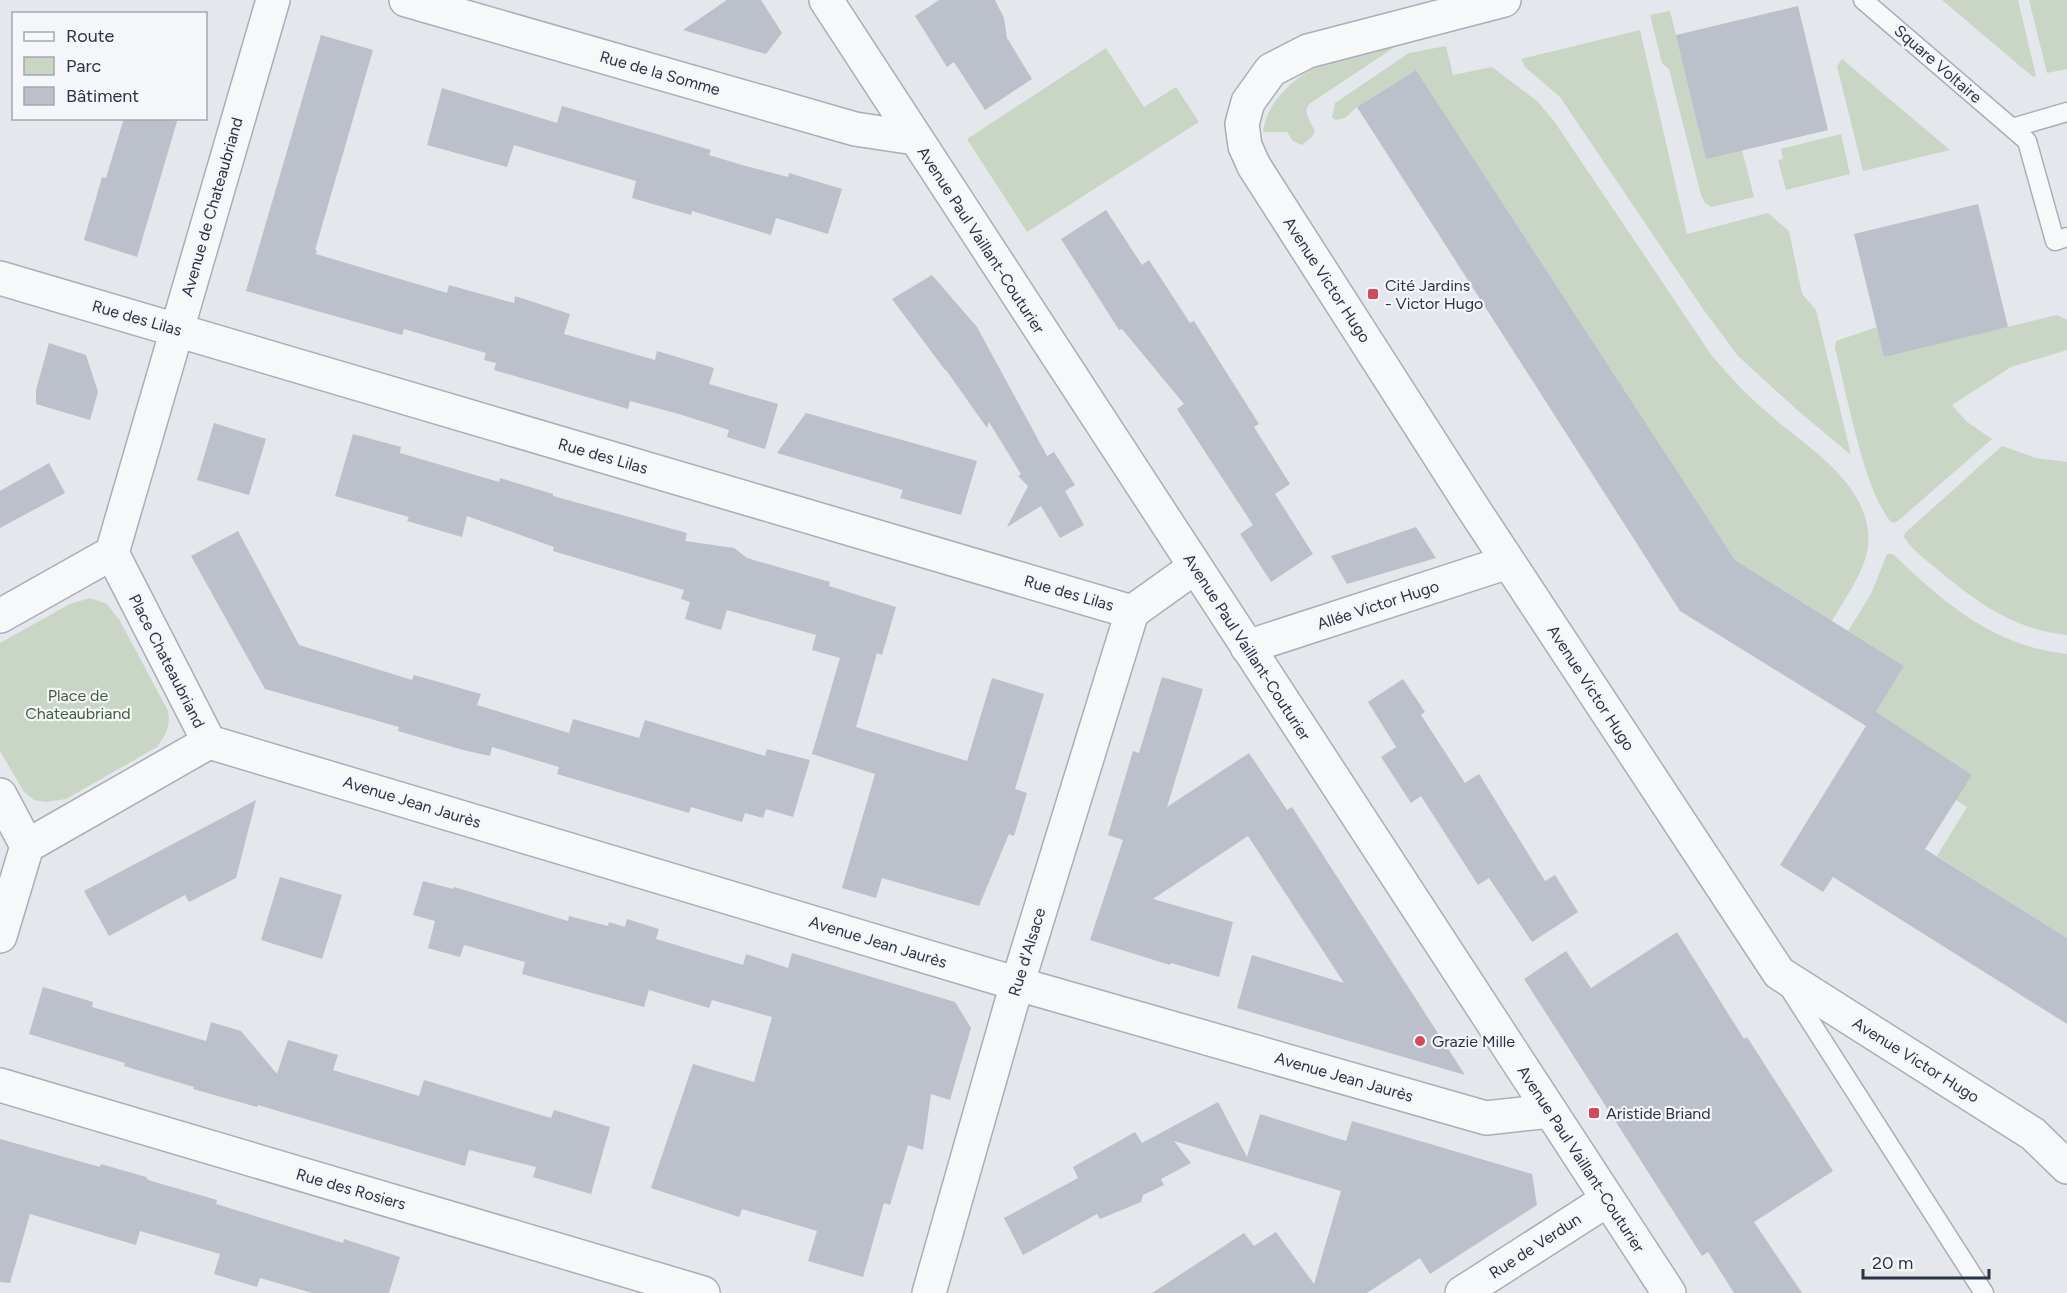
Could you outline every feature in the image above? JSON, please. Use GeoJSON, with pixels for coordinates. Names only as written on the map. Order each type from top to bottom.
{"type":"FeatureCollection","features":[{"type":"Feature","properties":{"kind":"street","name":"Avenue de Chateaubriand"},"geometry":{"type":"LineString","coordinates":[[112,553],[273,0]]}},
{"type":"Feature","properties":{"kind":"street","name":"Rue de la Somme"},"geometry":{"type":"LineString","coordinates":[[406,0],[855,129],[915,138]]}},
{"type":"Feature","properties":{"kind":"street","name":"Avenue Paul Vaillant-Couturier"},"geometry":{"type":"LineString","coordinates":[[826,0],[1669,1293]]}},
{"type":"Feature","properties":{"kind":"street","name":"Avenue Victor Hugo"},"geometry":{"type":"LineString","coordinates":[[1504,0],[1308,51],[1271,70],[1248,102],[1242,124],[1245,146],[1254,166],[1508,562],[1779,973],[2033,1134],[2067,1167]]}},
{"type":"Feature","properties":{"kind":"street","name":"Rue des Lilas"},"geometry":{"type":"LineString","coordinates":[[0,278],[1132,612],[1195,567]]}},
{"type":"Feature","properties":{"kind":"street"},"geometry":{"type":"LineString","coordinates":[[0,616],[112,553]]}},
{"type":"Feature","properties":{"kind":"street","name":"Place Chateaubriand"},"geometry":{"type":"LineString","coordinates":[[27,846],[209,742],[112,553]]}},
{"type":"Feature","properties":{"kind":"street","name":"Allée Victor Hugo"},"geometry":{"type":"LineString","coordinates":[[1247,647],[1508,562]]}},
{"type":"Feature","properties":{"kind":"street","name":"Rue d'Alsace"},"geometry":{"type":"LineString","coordinates":[[929,1293],[1018,984],[1132,612]]}},
{"type":"Feature","properties":{"kind":"street","name":"Avenue Jean Jaurès"},"geometry":{"type":"LineString","coordinates":[[209,742],[1018,984],[1486,1118],[1550,1111]]}},
{"type":"Feature","properties":{"kind":"street"},"geometry":{"type":"LineString","coordinates":[[0,795],[27,846],[0,936]]}},
{"type":"Feature","properties":{"kind":"street","name":"Rue des Rosiers"},"geometry":{"type":"LineString","coordinates":[[0,1085],[703,1293]]}},
{"type":"Feature","properties":{"kind":"street","name":"Rue de Verdun"},"geometry":{"type":"LineString","coordinates":[[1462,1293],[1607,1200]]}},
{"type":"Feature","properties":{"kind":"lane","name":"Square Voltaire"},"geometry":{"type":"LineString","coordinates":[[1863,0],[2027,141],[2055,241],[2067,237]]}},
{"type":"Feature","properties":{"kind":"lane"},"geometry":{"type":"LineString","coordinates":[[2012,128],[2067,112]]}},
{"type":"Feature","properties":{"kind":"lane"},"geometry":{"type":"LineString","coordinates":[[1779,973],[1984,1293]]}},
{"type":"Feature","properties":{"kind":"green space"},"geometry":{"type":"Polygon","coordinates":[[[1942,0],[2018,0],[2036,76],[2033,77],[1942,0]]]}},
{"type":"Feature","properties":{"kind":"green space"},"geometry":{"type":"Polygon","coordinates":[[[2029,0],[2067,0],[2067,69],[2047,73],[2029,0]]]}},
{"type":"Feature","properties":{"kind":"green space"},"geometry":{"type":"Polygon","coordinates":[[[1670,11],[1676,35],[1742,150],[1754,197],[1711,207],[1705,203],[1701,195],[1669,69],[1662,63],[1650,15],[1670,11]]]}},
{"type":"Feature","properties":{"kind":"green space"},"geometry":{"type":"Polygon","coordinates":[[[1640,30],[1687,234],[1768,213],[1789,231],[1802,294],[1816,310],[1851,455],[1738,356],[1703,309],[1560,97],[1525,67],[1521,59],[1640,30]]]}},
{"type":"Feature","properties":{"kind":"green space"},"geometry":{"type":"Polygon","coordinates":[[[1401,43],[1309,104],[1307,115],[1315,132],[1302,145],[1293,141],[1287,132],[1263,132],[1271,108],[1278,97],[1287,87],[1309,71],[1340,57],[1401,43]]]}},
{"type":"Feature","properties":{"kind":"green space"},"geometry":{"type":"Polygon","coordinates":[[[1446,46],[1453,75],[1492,67],[1537,101],[1554,121],[1712,356],[1755,401],[1820,456],[1850,487],[1861,505],[1867,525],[1868,547],[1863,566],[1832,621],[1735,560],[1416,70],[1357,107],[1345,118],[1336,120],[1332,118],[1335,103],[1409,53],[1446,46]]]}},
{"type":"Feature","properties":{"kind":"green space"},"geometry":{"type":"Polygon","coordinates":[[[1106,48],[1144,107],[1176,87],[1199,122],[1027,232],[967,139],[1106,48]]]}},
{"type":"Feature","properties":{"kind":"green space"},"geometry":{"type":"Polygon","coordinates":[[[1842,59],[1950,150],[1863,171],[1837,66],[1842,59]]]}},
{"type":"Feature","properties":{"kind":"green space"},"geometry":{"type":"Polygon","coordinates":[[[1841,134],[1850,174],[1786,190],[1778,160],[1783,159],[1781,149],[1841,134]]]}},
{"type":"Feature","properties":{"kind":"green space"},"geometry":{"type":"Polygon","coordinates":[[[2057,315],[2067,320],[2067,350],[2011,367],[1952,405],[1967,422],[1992,439],[1899,520],[1891,522],[1872,488],[1864,464],[1835,348],[1836,341],[1877,327],[1884,356],[2057,315]]]}},
{"type":"Feature","properties":{"kind":"green space"},"geometry":{"type":"Polygon","coordinates":[[[2002,446],[2036,458],[2067,462],[2067,635],[2048,632],[2013,621],[1982,603],[1919,554],[1904,537],[1905,533],[2002,446]]]}},
{"type":"Feature","properties":{"kind":"green space"},"geometry":{"type":"Polygon","coordinates":[[[1887,554],[1893,554],[1951,605],[1993,632],[2016,642],[2067,654],[2067,938],[1937,856],[1967,807],[1956,800],[1876,712],[1904,666],[1848,631],[1871,594],[1887,554]]]}},
{"type":"Feature","properties":{"kind":"green space","name":"Place de Chateaubriand"},"geometry":{"type":"Polygon","coordinates":[[[90,598],[107,604],[120,621],[168,711],[168,726],[157,747],[66,799],[46,802],[34,800],[24,792],[0,751],[0,643],[70,604],[90,598]]]}},
{"type":"Feature","properties":{"kind":"building"},"geometry":{"type":"Polygon","coordinates":[[[727,0],[761,0],[782,33],[766,54],[683,30],[727,0]]]}},
{"type":"Feature","properties":{"kind":"building"},"geometry":{"type":"Polygon","coordinates":[[[939,0],[995,0],[1004,18],[1007,38],[1032,79],[985,110],[954,62],[947,67],[915,16],[939,0]]]}},
{"type":"Feature","properties":{"kind":"building"},"geometry":{"type":"Polygon","coordinates":[[[1798,6],[1828,130],[1706,159],[1676,35],[1798,6]]]}},
{"type":"Feature","properties":{"kind":"building"},"geometry":{"type":"Polygon","coordinates":[[[321,35],[373,50],[315,250],[317,250],[316,254],[447,293],[449,285],[514,303],[515,296],[570,314],[564,334],[655,360],[657,351],[714,368],[709,384],[778,404],[765,449],[727,437],[729,430],[679,414],[630,401],[628,409],[494,370],[496,363],[484,360],[486,353],[404,329],[402,335],[246,291],[321,35]]]}},
{"type":"Feature","properties":{"kind":"building"},"geometry":{"type":"Polygon","coordinates":[[[1416,70],[1735,560],[1904,666],[1876,712],[1972,775],[1925,849],[2067,938],[2067,1024],[1833,877],[1823,892],[1780,865],[1866,726],[1680,611],[1357,107],[1416,70]]]}},
{"type":"Feature","properties":{"kind":"building"},"geometry":{"type":"Polygon","coordinates":[[[442,88],[557,123],[562,106],[711,150],[709,155],[742,165],[788,177],[789,173],[842,189],[828,234],[776,218],[771,235],[692,211],[691,215],[632,198],[636,181],[514,145],[507,167],[427,145],[442,88]]]}},
{"type":"Feature","properties":{"kind":"building"},"geometry":{"type":"Polygon","coordinates":[[[123,120],[177,120],[137,257],[84,240],[102,177],[106,178],[123,120]]]}},
{"type":"Feature","properties":{"kind":"building"},"geometry":{"type":"Polygon","coordinates":[[[1978,204],[2008,327],[1884,357],[1854,234],[1978,204]]]}},
{"type":"Feature","properties":{"kind":"building"},"geometry":{"type":"Polygon","coordinates":[[[1106,210],[1142,265],[1149,260],[1190,323],[1194,321],[1259,424],[1254,427],[1290,484],[1275,494],[1313,554],[1271,582],[1240,534],[1253,525],[1177,409],[1184,404],[1122,329],[1119,330],[1061,239],[1106,210]]]}},
{"type":"Feature","properties":{"kind":"building"},"geometry":{"type":"Polygon","coordinates":[[[932,275],[977,327],[1047,456],[1054,452],[1075,485],[1065,491],[1084,525],[1060,538],[1041,506],[1007,527],[1028,486],[1018,476],[1021,474],[989,422],[987,428],[892,299],[932,275]]]}},
{"type":"Feature","properties":{"kind":"building"},"geometry":{"type":"Polygon","coordinates":[[[49,343],[86,355],[98,392],[90,420],[36,404],[36,390],[49,343]]]}},
{"type":"Feature","properties":{"kind":"building"},"geometry":{"type":"Polygon","coordinates":[[[806,413],[977,461],[961,515],[900,498],[903,490],[777,453],[806,413]]]}},
{"type":"Feature","properties":{"kind":"building"},"geometry":{"type":"Polygon","coordinates":[[[214,423],[266,439],[249,495],[197,480],[214,423]]]}},
{"type":"Feature","properties":{"kind":"building"},"geometry":{"type":"Polygon","coordinates":[[[353,434],[401,447],[400,453],[499,482],[500,478],[553,494],[553,496],[687,533],[685,541],[734,548],[747,558],[830,582],[829,586],[896,607],[882,655],[877,653],[856,727],[967,761],[992,678],[1044,694],[1015,789],[1027,793],[1014,836],[1009,834],[979,906],[882,878],[876,898],[842,888],[875,774],[812,754],[840,658],[812,650],[816,635],[727,610],[721,630],[685,619],[690,602],[681,599],[684,590],[553,551],[554,547],[467,516],[462,537],[407,521],[409,517],[335,496],[353,434]]]}},
{"type":"Feature","properties":{"kind":"building"},"geometry":{"type":"Polygon","coordinates":[[[49,463],[65,493],[0,528],[0,491],[49,463]]]}},
{"type":"Feature","properties":{"kind":"building"},"geometry":{"type":"Polygon","coordinates":[[[1416,527],[1436,558],[1347,584],[1331,556],[1416,527]]]}},
{"type":"Feature","properties":{"kind":"building"},"geometry":{"type":"Polygon","coordinates":[[[238,531],[299,645],[412,680],[414,675],[481,694],[477,705],[569,733],[573,719],[639,738],[645,720],[765,756],[767,749],[810,760],[793,817],[766,809],[763,818],[745,813],[742,822],[691,807],[689,813],[557,774],[559,767],[492,747],[490,756],[463,750],[398,731],[399,727],[265,689],[191,556],[238,531]]]}},
{"type":"Feature","properties":{"kind":"building"},"geometry":{"type":"Polygon","coordinates":[[[1162,677],[1203,689],[1167,807],[1249,753],[1287,810],[1292,807],[1465,1075],[1237,1008],[1252,955],[1344,983],[1248,836],[1153,899],[1233,922],[1219,977],[1171,963],[1170,965],[1090,940],[1123,840],[1108,835],[1133,751],[1139,753],[1162,677]]]}},
{"type":"Feature","properties":{"kind":"building"},"geometry":{"type":"Polygon","coordinates":[[[1403,679],[1425,712],[1421,715],[1465,783],[1479,774],[1545,881],[1555,875],[1578,912],[1532,942],[1489,878],[1478,885],[1421,796],[1411,803],[1381,757],[1396,747],[1368,702],[1403,679]]]}},
{"type":"Feature","properties":{"kind":"building"},"geometry":{"type":"Polygon","coordinates":[[[256,800],[236,878],[189,902],[185,895],[109,936],[84,891],[256,800]]]}},
{"type":"Feature","properties":{"kind":"building"},"geometry":{"type":"Polygon","coordinates":[[[280,877],[342,895],[322,959],[261,940],[280,877]]]}},
{"type":"Feature","properties":{"kind":"building"},"geometry":{"type":"Polygon","coordinates":[[[423,881],[453,889],[454,887],[568,921],[569,916],[608,926],[609,922],[625,927],[627,919],[659,929],[656,939],[743,965],[746,954],[788,968],[792,953],[955,1002],[971,1028],[950,1100],[931,1094],[923,1150],[908,1145],[890,1205],[884,1203],[863,1277],[808,1261],[817,1231],[742,1209],[739,1217],[651,1188],[693,1064],[754,1082],[772,1017],[712,1000],[709,1008],[649,990],[644,1007],[522,974],[525,962],[464,945],[460,957],[428,948],[435,921],[413,915],[423,881]]]}},
{"type":"Feature","properties":{"kind":"building"},"geometry":{"type":"Polygon","coordinates":[[[1677,932],[1744,1039],[1747,1037],[1833,1171],[1754,1222],[1802,1293],[1734,1293],[1708,1252],[1702,1256],[1524,979],[1566,951],[1591,988],[1677,932]]]}},
{"type":"Feature","properties":{"kind":"building"},"geometry":{"type":"Polygon","coordinates":[[[43,987],[93,1002],[92,1007],[206,1041],[211,1022],[241,1031],[277,1074],[288,1040],[338,1055],[333,1070],[419,1096],[424,1080],[551,1118],[554,1110],[610,1127],[591,1194],[533,1177],[536,1167],[469,1150],[465,1166],[258,1105],[257,1107],[193,1089],[194,1087],[124,1066],[125,1063],[29,1034],[43,987]]]}},
{"type":"Feature","properties":{"kind":"building"},"geometry":{"type":"Polygon","coordinates":[[[1218,1102],[1247,1157],[1260,1114],[1346,1141],[1352,1121],[1532,1174],[1537,1205],[1430,1274],[1420,1258],[1367,1293],[1152,1293],[1244,1233],[1254,1246],[1276,1232],[1314,1284],[1341,1191],[1174,1141],[1191,1163],[1161,1179],[1164,1185],[1143,1195],[1141,1202],[1100,1219],[1097,1214],[1023,1255],[1004,1218],[1078,1178],[1073,1167],[1135,1132],[1142,1143],[1218,1102]]]}},
{"type":"Feature","properties":{"kind":"building"},"geometry":{"type":"Polygon","coordinates":[[[0,1139],[100,1167],[101,1164],[146,1177],[148,1180],[217,1200],[216,1204],[343,1243],[344,1239],[400,1257],[389,1293],[312,1293],[260,1278],[257,1287],[214,1274],[220,1254],[140,1231],[136,1245],[30,1214],[10,1283],[0,1282],[0,1139]]]}},
{"type":"Feature","properties":{"kind":"place","name":"Cité Jardins - Victor Hugo"},"geometry":{"type":"Point","coordinates":[1373,294]}},
{"type":"Feature","properties":{"kind":"place","name":"Grazie Mille"},"geometry":{"type":"Point","coordinates":[1420,1041]}},
{"type":"Feature","properties":{"kind":"place","name":"Aristide Briand"},"geometry":{"type":"Point","coordinates":[1594,1113]}}]}
